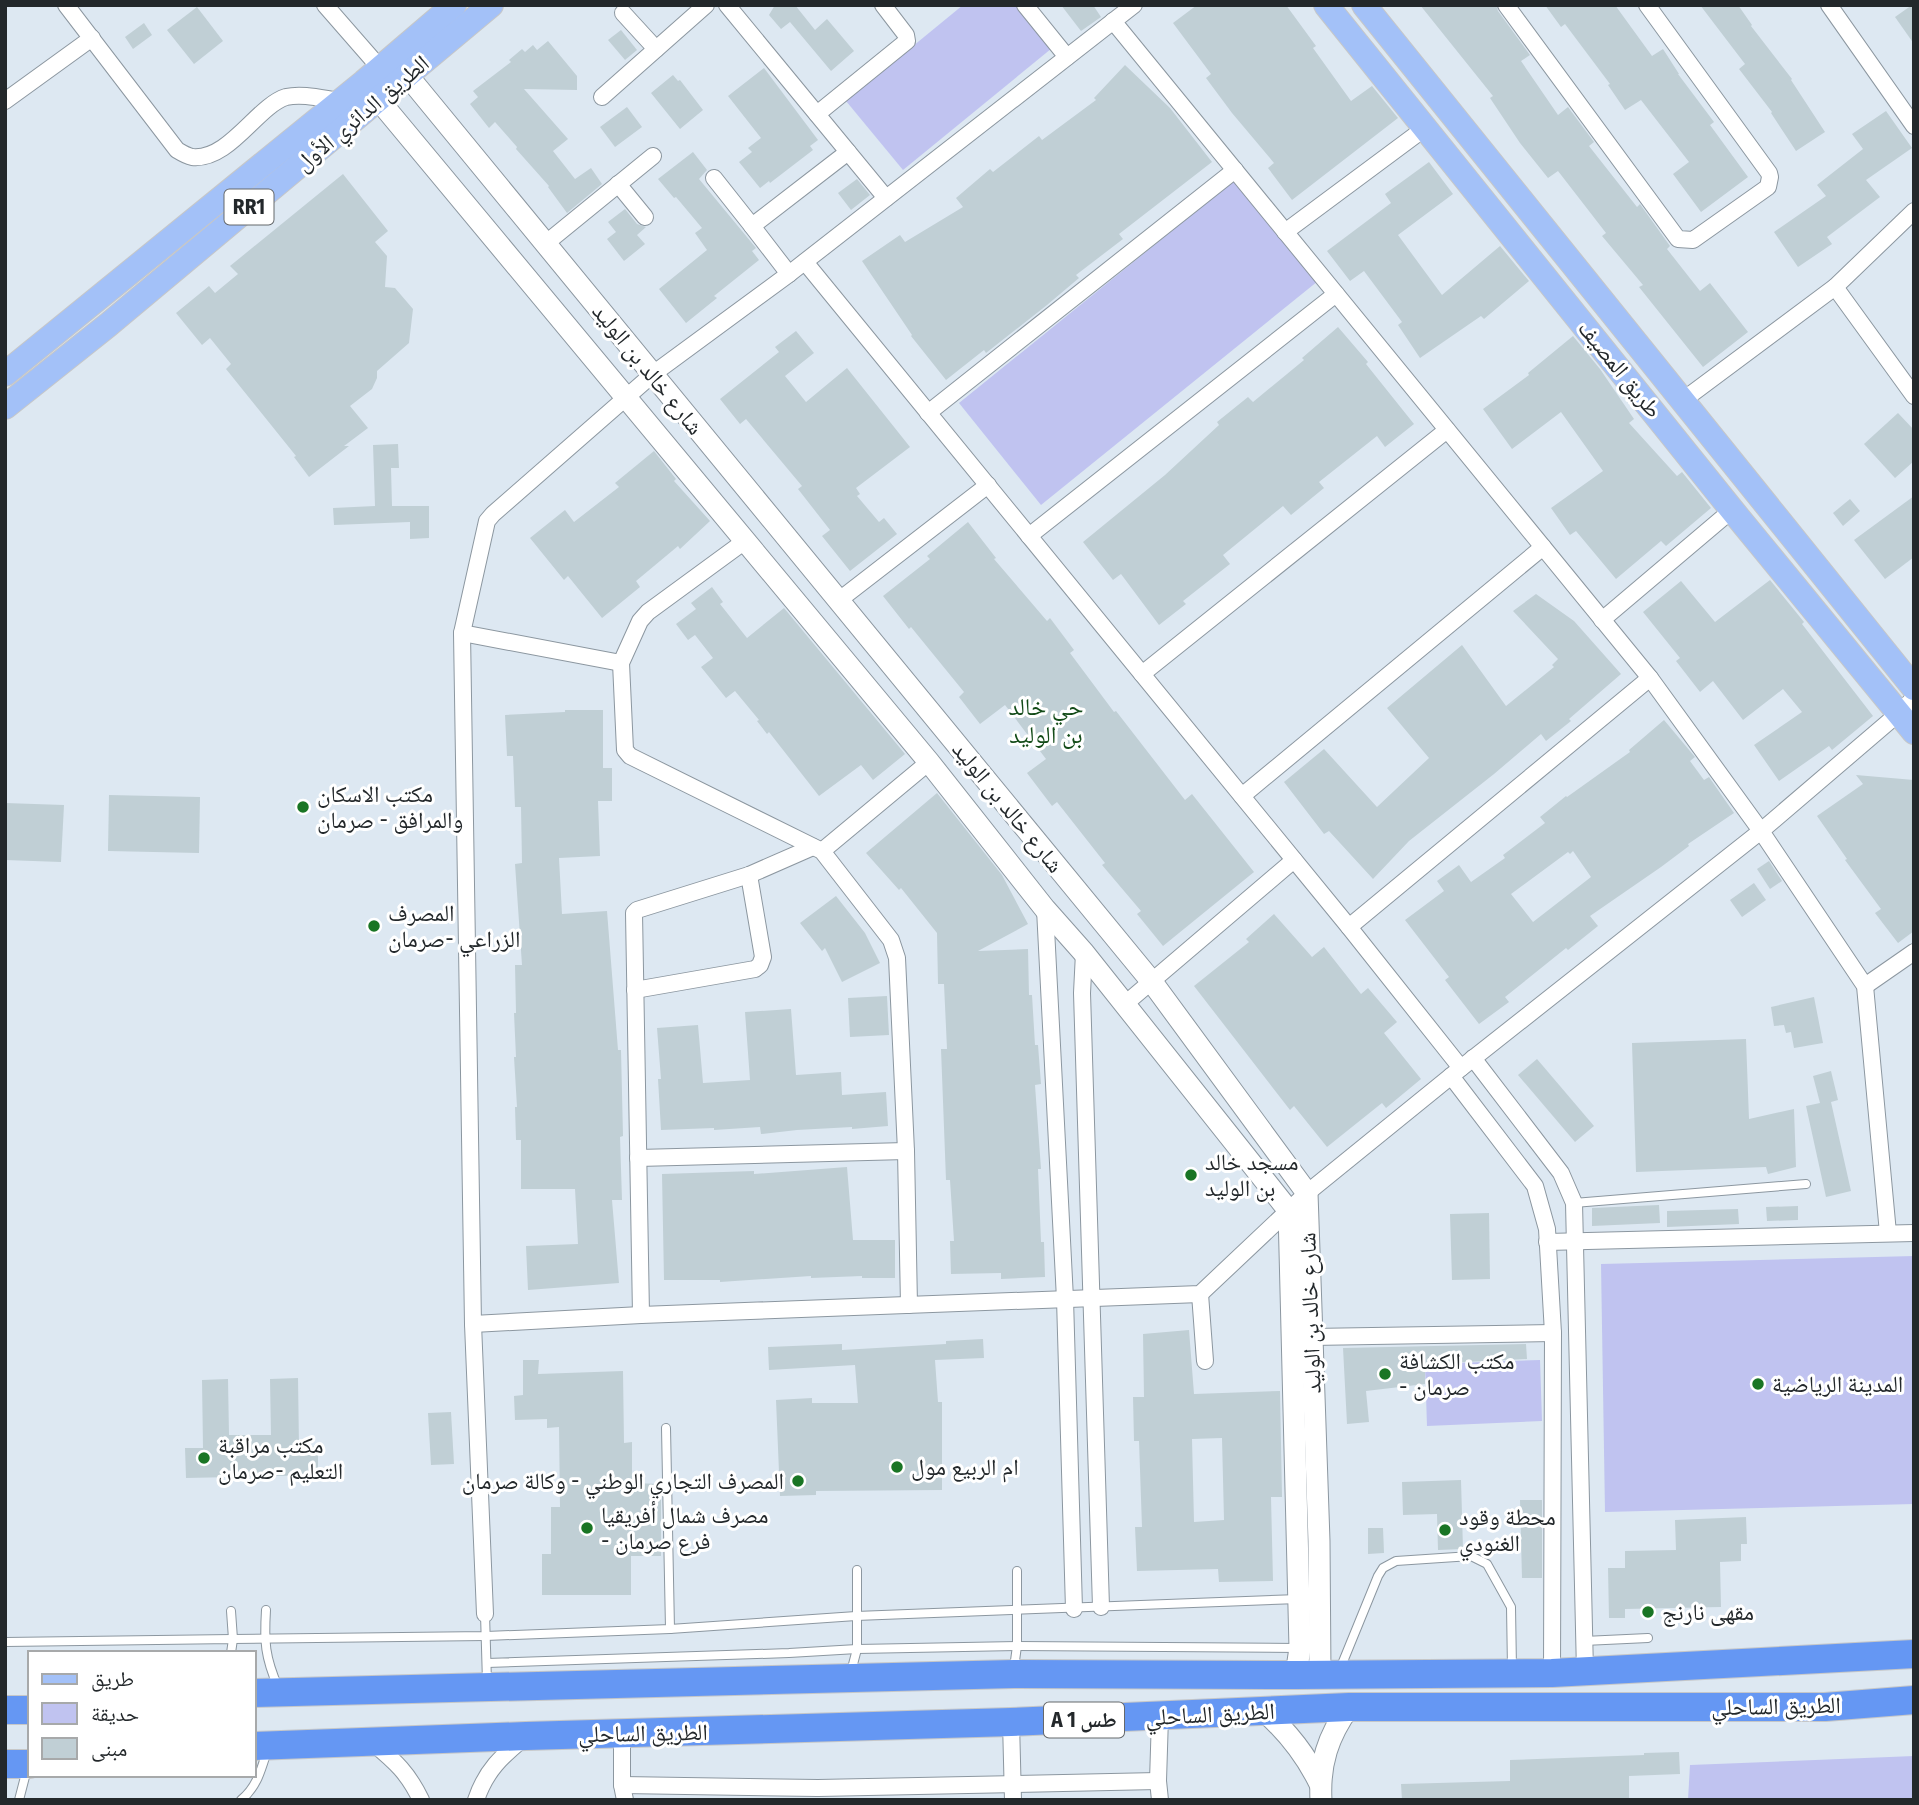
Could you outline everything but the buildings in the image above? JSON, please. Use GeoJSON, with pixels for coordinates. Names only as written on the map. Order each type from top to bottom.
{"type":"FeatureCollection","features":[{"type":"Feature","properties":{"kind":"highway","name":"الطريق الساحلي"},"geometry":{"type":"LineString","coordinates":[[267,1693],[487,1676],[850,1678],[1014,1674],[1552,1673],[1914,1654]]}},
{"type":"Feature","properties":{"kind":"highway","name":"الطريق الساحلي"},"geometry":{"type":"LineString","coordinates":[[261,1745],[1160,1717],[1349,1707],[1825,1707],[1914,1700]]}},
{"type":"Feature","properties":{"kind":"highway"},"geometry":{"type":"LineString","coordinates":[[5,1710],[28,1710]]}},
{"type":"Feature","properties":{"kind":"main road","name":"الطريق الدائري الأول"},"geometry":{"type":"LineString","coordinates":[[5,407],[108,325],[384,77],[454,5]]}},
{"type":"Feature","properties":{"kind":"main road","name":"الطريق الدائري الأول"},"geometry":{"type":"LineString","coordinates":[[5,374],[340,101],[384,77],[491,5]]}},
{"type":"Feature","properties":{"kind":"main road","name":"طريق المصيف"},"geometry":{"type":"LineString","coordinates":[[1326,5],[1732,510],[1909,714]]}},
{"type":"Feature","properties":{"kind":"main road","name":"طريق المصيف"},"geometry":{"type":"LineString","coordinates":[[1364,5],[1914,688]]}},
{"type":"Feature","properties":{"kind":"street"},"geometry":{"type":"LineString","coordinates":[[66,5],[177,150],[190,157],[203,156],[220,149],[285,98],[297,96],[340,101]]}},
{"type":"Feature","properties":{"kind":"street"},"geometry":{"type":"LineString","coordinates":[[325,5],[384,77]]}},
{"type":"Feature","properties":{"kind":"street"},"geometry":{"type":"LineString","coordinates":[[602,97],[706,5]]}},
{"type":"Feature","properties":{"kind":"street"},"geometry":{"type":"LineString","coordinates":[[727,5],[886,198]]}},
{"type":"Feature","properties":{"kind":"street"},"geometry":{"type":"LineString","coordinates":[[817,114],[907,41],[906,35],[883,5]]}},
{"type":"Feature","properties":{"kind":"street"},"geometry":{"type":"LineString","coordinates":[[1025,5],[1067,57]]}},
{"type":"Feature","properties":{"kind":"street"},"geometry":{"type":"LineString","coordinates":[[1506,5],[1678,239],[1693,240],[1768,187],[1770,177],[1653,7]]}},
{"type":"Feature","properties":{"kind":"street"},"geometry":{"type":"LineString","coordinates":[[1829,5],[1914,126]]}},
{"type":"Feature","properties":{"kind":"street"},"geometry":{"type":"LineString","coordinates":[[485,1614],[474,1324],[462,633],[487,521],[653,374],[805,262],[1122,11],[1235,170],[1650,678],[1761,831],[1865,986],[1888,1233]]}},
{"type":"Feature","properties":{"kind":"street"},"geometry":{"type":"LineString","coordinates":[[623,13],[656,49]]}},
{"type":"Feature","properties":{"kind":"street"},"geometry":{"type":"LineString","coordinates":[[5,102],[92,38]]}},
{"type":"Feature","properties":{"kind":"street","name":"شارع خالد بن الوليد"},"geometry":{"type":"LineString","coordinates":[[384,77],[545,244],[653,374],[1152,982],[1307,1193],[1319,1541],[1318,1674]]}},
{"type":"Feature","properties":{"kind":"street","name":"شارع خالد بن الوليد"},"geometry":{"type":"LineString","coordinates":[[384,77],[626,398],[929,762],[1289,1211],[1300,1647],[1318,1674]]}},
{"type":"Feature","properties":{"kind":"street"},"geometry":{"type":"LineString","coordinates":[[1285,232],[1426,128]]}},
{"type":"Feature","properties":{"kind":"street"},"geometry":{"type":"LineString","coordinates":[[752,226],[848,152]]}},
{"type":"Feature","properties":{"kind":"street"},"geometry":{"type":"LineString","coordinates":[[545,244],[653,156]]}},
{"type":"Feature","properties":{"kind":"street"},"geometry":{"type":"LineString","coordinates":[[928,413],[1235,170]]}},
{"type":"Feature","properties":{"kind":"street"},"geometry":{"type":"LineString","coordinates":[[714,178],[789,274]]}},
{"type":"Feature","properties":{"kind":"street"},"geometry":{"type":"LineString","coordinates":[[618,184],[645,217]]}},
{"type":"Feature","properties":{"kind":"street"},"geometry":{"type":"LineString","coordinates":[[1682,401],[1835,287],[1914,211]]}},
{"type":"Feature","properties":{"kind":"street"},"geometry":{"type":"LineString","coordinates":[[805,262],[1462,1067],[1560,1173],[1574,1203],[1576,1242],[1585,1671]]}},
{"type":"Feature","properties":{"kind":"street"},"geometry":{"type":"LineString","coordinates":[[1835,287],[1914,396]]}},
{"type":"Feature","properties":{"kind":"street"},"geometry":{"type":"LineString","coordinates":[[1029,536],[1336,294]]}},
{"type":"Feature","properties":{"kind":"street"},"geometry":{"type":"LineString","coordinates":[[1142,674],[1447,430]]}},
{"type":"Feature","properties":{"kind":"street"},"geometry":{"type":"LineString","coordinates":[[838,601],[988,485]]}},
{"type":"Feature","properties":{"kind":"street"},"geometry":{"type":"LineString","coordinates":[[1602,620],[1732,510]]}},
{"type":"Feature","properties":{"kind":"street"},"geometry":{"type":"LineString","coordinates":[[745,541],[643,616],[621,663],[625,750],[626,753],[817,849],[891,940],[896,951],[909,1305]]}},
{"type":"Feature","properties":{"kind":"street"},"geometry":{"type":"LineString","coordinates":[[1241,796],[1543,547]]}},
{"type":"Feature","properties":{"kind":"street"},"geometry":{"type":"LineString","coordinates":[[462,633],[621,663]]}},
{"type":"Feature","properties":{"kind":"street"},"geometry":{"type":"LineString","coordinates":[[1349,927],[1650,678]]}},
{"type":"Feature","properties":{"kind":"street"},"geometry":{"type":"LineString","coordinates":[[474,1324],[1200,1294],[1307,1193],[1909,714]]}},
{"type":"Feature","properties":{"kind":"street"},"geometry":{"type":"LineString","coordinates":[[641,1315],[634,913],[817,849],[929,762]]}},
{"type":"Feature","properties":{"kind":"street"},"geometry":{"type":"LineString","coordinates":[[1125,1004],[1294,860]]}},
{"type":"Feature","properties":{"kind":"street"},"geometry":{"type":"LineString","coordinates":[[635,990],[755,969],[760,965],[763,957],[748,875]]}},
{"type":"Feature","properties":{"kind":"street"},"geometry":{"type":"LineString","coordinates":[[1045,909],[1065,1299],[1074,1609]]}},
{"type":"Feature","properties":{"kind":"street"},"geometry":{"type":"LineString","coordinates":[[1865,986],[1914,952]]}},
{"type":"Feature","properties":{"kind":"street"},"geometry":{"type":"LineString","coordinates":[[1084,953],[1082,993],[1101,1608]]}},
{"type":"Feature","properties":{"kind":"street"},"geometry":{"type":"LineString","coordinates":[[1051,994],[1082,993]]}},
{"type":"Feature","properties":{"kind":"street"},"geometry":{"type":"LineString","coordinates":[[1462,1067],[1535,1186],[1547,1229],[1553,1333],[1552,1673]]}},
{"type":"Feature","properties":{"kind":"street"},"geometry":{"type":"LineString","coordinates":[[638,1158],[905,1151]]}},
{"type":"Feature","properties":{"kind":"street"},"geometry":{"type":"LineString","coordinates":[[1547,1242],[1914,1233]]}},
{"type":"Feature","properties":{"kind":"street"},"geometry":{"type":"LineString","coordinates":[[1200,1294],[1205,1361]]}},
{"type":"Feature","properties":{"kind":"street"},"geometry":{"type":"LineString","coordinates":[[1311,1337],[1553,1333]]}},
{"type":"Feature","properties":{"kind":"street"},"geometry":{"type":"LineString","coordinates":[[1296,1541],[1319,1541]]}},
{"type":"Feature","properties":{"kind":"street"},"geometry":{"type":"LineString","coordinates":[[1320,1792],[1321,1770],[1328,1743],[1349,1707]]}},
{"type":"Feature","properties":{"kind":"street"},"geometry":{"type":"LineString","coordinates":[[1263,1710],[1291,1736],[1307,1759],[1320,1792]]}},
{"type":"Feature","properties":{"kind":"street"},"geometry":{"type":"LineString","coordinates":[[1160,1717],[1160,1800]]}},
{"type":"Feature","properties":{"kind":"street"},"geometry":{"type":"LineString","coordinates":[[1011,1722],[1013,1793]]}},
{"type":"Feature","properties":{"kind":"street"},"geometry":{"type":"LineString","coordinates":[[622,1734],[623,1795],[818,1788],[1013,1793],[1158,1781]]}},
{"type":"Feature","properties":{"kind":"street"},"geometry":{"type":"LineString","coordinates":[[476,1800],[486,1776],[499,1759],[526,1736]]}},
{"type":"Feature","properties":{"kind":"street"},"geometry":{"type":"LineString","coordinates":[[371,1741],[399,1765],[411,1780],[421,1800]]}},
{"type":"Feature","properties":{"kind":"lane"},"geometry":{"type":"LineString","coordinates":[[1574,1203],[1806,1184]]}},
{"type":"Feature","properties":{"kind":"lane"},"geometry":{"type":"LineString","coordinates":[[666,1428],[670,1629]]}},
{"type":"Feature","properties":{"kind":"lane"},"geometry":{"type":"LineString","coordinates":[[1318,1674],[1383,1568],[1396,1561],[1471,1556],[1487,1564],[1511,1607],[1512,1672]]}},
{"type":"Feature","properties":{"kind":"lane"},"geometry":{"type":"LineString","coordinates":[[850,1678],[857,1649],[857,1570]]}},
{"type":"Feature","properties":{"kind":"lane"},"geometry":{"type":"LineString","coordinates":[[1014,1674],[1017,1646],[1017,1571]]}},
{"type":"Feature","properties":{"kind":"lane"},"geometry":{"type":"LineString","coordinates":[[5,1642],[486,1636],[670,1629],[856,1616],[1299,1599]]}},
{"type":"Feature","properties":{"kind":"lane"},"geometry":{"type":"LineString","coordinates":[[266,1610],[265,1638],[269,1666],[267,1693]]}},
{"type":"Feature","properties":{"kind":"lane"},"geometry":{"type":"LineString","coordinates":[[231,1651],[232,1611]]}},
{"type":"Feature","properties":{"kind":"lane"},"geometry":{"type":"LineString","coordinates":[[485,1614],[487,1676],[857,1649],[1017,1646],[1300,1647]]}},
{"type":"Feature","properties":{"kind":"lane"},"geometry":{"type":"LineString","coordinates":[[1584,1641],[1648,1638]]}},
{"type":"Feature","properties":{"kind":"lane"},"geometry":{"type":"LineString","coordinates":[[241,1800],[259,1779],[261,1745]]}},
{"type":"Feature","properties":{"kind":"lane"},"geometry":{"type":"LineString","coordinates":[[19,1800],[23,1761]]}},
{"type":"Feature","properties":{"kind":"green space"},"geometry":{"type":"Polygon","coordinates":[[[963,5],[1025,5],[1057,44],[903,170],[846,101],[963,5]]]}},
{"type":"Feature","properties":{"kind":"green space"},"geometry":{"type":"Polygon","coordinates":[[[1241,175],[1323,277],[1041,505],[959,403],[1241,175]]]}},
{"type":"Feature","properties":{"kind":"green space","name":"المدينة الرياضية"},"geometry":{"type":"Polygon","coordinates":[[[1914,1256],[1914,1504],[1605,1512],[1601,1264],[1914,1256]]]}},
{"type":"Feature","properties":{"kind":"green space"},"geometry":{"type":"Polygon","coordinates":[[[1540,1360],[1542,1421],[1427,1426],[1425,1364],[1540,1360]]]}},
{"type":"Feature","properties":{"kind":"green space"},"geometry":{"type":"Polygon","coordinates":[[[1914,1756],[1914,1800],[1688,1800],[1690,1765],[1914,1756]]]}},
{"type":"Feature","properties":{"kind":"place","name":"مكتب الاسكان والمرافق - صرمان"},"geometry":{"type":"Point","coordinates":[303,807]}},
{"type":"Feature","properties":{"kind":"place","name":"المصرف الزراعي -صرمان"},"geometry":{"type":"Point","coordinates":[374,926]}},
{"type":"Feature","properties":{"kind":"place","name":"مسجد خالد بن الوليد"},"geometry":{"type":"Point","coordinates":[1191,1175]}},
{"type":"Feature","properties":{"kind":"place","name":"مكتب الكشافة - صرمان"},"geometry":{"type":"Point","coordinates":[1385,1374]}},
{"type":"Feature","properties":{"kind":"place","name":"المدينة الرياضية"},"geometry":{"type":"Point","coordinates":[1758,1384]}},
{"type":"Feature","properties":{"kind":"place","name":"مكتب مراقبة التعليم -صرمان"},"geometry":{"type":"Point","coordinates":[204,1458]}},
{"type":"Feature","properties":{"kind":"place","name":"ام الربيع مول"},"geometry":{"type":"Point","coordinates":[897,1467]}},
{"type":"Feature","properties":{"kind":"place","name":"المصرف التجاري الوطني - وكالة صرمان"},"geometry":{"type":"Point","coordinates":[798,1481]}},
{"type":"Feature","properties":{"kind":"place","name":"مصرف شمال أفريقيا - فرع صرمان"},"geometry":{"type":"Point","coordinates":[587,1528]}},
{"type":"Feature","properties":{"kind":"place","name":"محطة وقود الغنودي"},"geometry":{"type":"Point","coordinates":[1445,1530]}},
{"type":"Feature","properties":{"kind":"place","name":"مقهى نارنج"},"geometry":{"type":"Point","coordinates":[1648,1612]}},
{"type":"Feature","properties":{"kind":"district","name":"حي خالد بن الوليد"},"geometry":{"type":"Point","coordinates":[1046,721]}}]}
